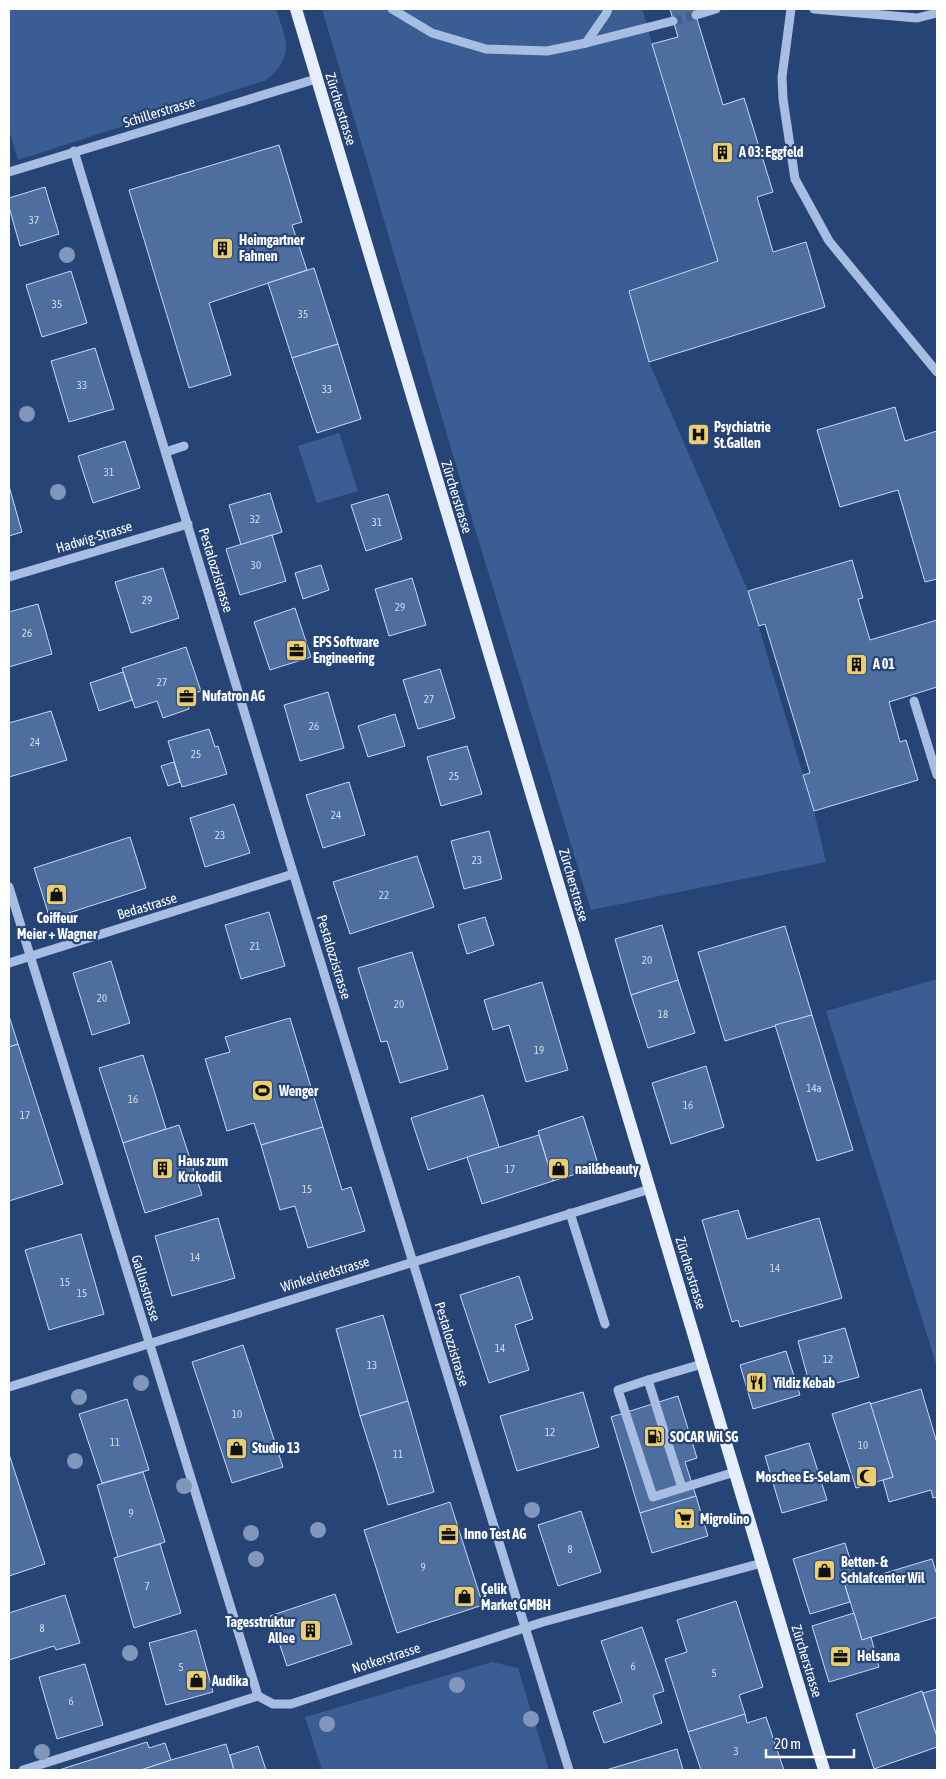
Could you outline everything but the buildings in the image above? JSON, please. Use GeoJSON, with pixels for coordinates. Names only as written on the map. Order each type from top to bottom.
{"type":"FeatureCollection","features":[{"type":"Feature","properties":{"kind":"main road","name":"Zürcherstrasse"},"geometry":{"type":"LineString","coordinates":[[296,9],[824,1770]]}},
{"type":"Feature","properties":{"kind":"street"},"geometry":{"type":"LineString","coordinates":[[392,9],[432,33],[486,49],[548,51],[674,21]]}},
{"type":"Feature","properties":{"kind":"street"},"geometry":{"type":"LineString","coordinates":[[586,43],[608,9]]}},
{"type":"Feature","properties":{"kind":"street"},"geometry":{"type":"LineString","coordinates":[[696,15],[716,9]]}},
{"type":"Feature","properties":{"kind":"street"},"geometry":{"type":"LineString","coordinates":[[790,9],[782,76],[783,99],[795,178],[830,241],[937,372]]}},
{"type":"Feature","properties":{"kind":"street"},"geometry":{"type":"LineString","coordinates":[[814,9],[846,10],[917,18],[937,13]]}},
{"type":"Feature","properties":{"kind":"street","name":"Schillerstrasse"},"geometry":{"type":"LineString","coordinates":[[9,172],[316,79]]}},
{"type":"Feature","properties":{"kind":"street","name":"Pestalozzistrasse"},"geometry":{"type":"LineString","coordinates":[[74,152],[569,1770]]}},
{"type":"Feature","properties":{"kind":"street"},"geometry":{"type":"LineString","coordinates":[[166,452],[184,446]]}},
{"type":"Feature","properties":{"kind":"street","name":"Hadwig-Strasse"},"geometry":{"type":"LineString","coordinates":[[9,577],[188,524]]}},
{"type":"Feature","properties":{"kind":"street"},"geometry":{"type":"LineString","coordinates":[[914,701],[937,775]]}},
{"type":"Feature","properties":{"kind":"street","name":"Bedastrasse"},"geometry":{"type":"LineString","coordinates":[[9,963],[294,874]]}},
{"type":"Feature","properties":{"kind":"street","name":"Gallusstrasse"},"geometry":{"type":"LineString","coordinates":[[9,887],[258,1696]]}},
{"type":"Feature","properties":{"kind":"street","name":"Winkelriedstrasse"},"geometry":{"type":"LineString","coordinates":[[9,1387],[650,1189]]}},
{"type":"Feature","properties":{"kind":"street"},"geometry":{"type":"LineString","coordinates":[[570,1214],[605,1324]]}},
{"type":"Feature","properties":{"kind":"street"},"geometry":{"type":"LineString","coordinates":[[702,1364],[618,1390],[653,1497],[735,1472]]}},
{"type":"Feature","properties":{"kind":"street"},"geometry":{"type":"LineString","coordinates":[[648,1380],[682,1488]]}},
{"type":"Feature","properties":{"kind":"street","name":"Notkerstrasse"},"geometry":{"type":"LineString","coordinates":[[258,1696],[273,1704],[291,1704],[525,1628],[762,1563]]}},
{"type":"Feature","properties":{"kind":"street"},"geometry":{"type":"LineString","coordinates":[[23,1770],[258,1696]]}},
{"type":"Feature","properties":{"kind":"shaded area"},"geometry":{"type":"Polygon","coordinates":[[[9,9],[276,9],[285,39],[285,55],[282,63],[266,80],[18,160],[9,130],[9,9]]]}},
{"type":"Feature","properties":{"kind":"shaded area"},"geometry":{"type":"Polygon","coordinates":[[[322,9],[642,9],[718,261],[629,291],[649,362],[748,591],[814,811],[826,862],[591,910],[465,496],[322,9]]]}},
{"type":"Feature","properties":{"kind":"shaded area"},"geometry":{"type":"Polygon","coordinates":[[[339,433],[358,491],[317,503],[298,446],[339,433]]]}},
{"type":"Feature","properties":{"kind":"shaded area"},"geometry":{"type":"Polygon","coordinates":[[[937,979],[937,1367],[826,1011],[937,979]]]}},
{"type":"Feature","properties":{"kind":"shaded area"},"geometry":{"type":"Polygon","coordinates":[[[492,1662],[518,1668],[549,1770],[322,1770],[305,1717],[492,1662]]]}},
{"type":"Feature","properties":{"kind":"tunnel"},"geometry":{"type":"LineString","coordinates":[[673,21],[696,15]]}},
{"type":"Feature","properties":{"kind":"place","name":"A 03: Eggfeld"},"geometry":{"type":"Point","coordinates":[723,152]}},
{"type":"Feature","properties":{"kind":"place","name":"Heimgartner Fahnen"},"geometry":{"type":"Point","coordinates":[223,248]}},
{"type":"Feature","properties":{"kind":"place","name":"Psychiatrie St.Gallen"},"geometry":{"type":"Point","coordinates":[698,435]}},
{"type":"Feature","properties":{"kind":"place","name":"EPS Software Engineering"},"geometry":{"type":"Point","coordinates":[297,650]}},
{"type":"Feature","properties":{"kind":"place","name":"A 01"},"geometry":{"type":"Point","coordinates":[857,664]}},
{"type":"Feature","properties":{"kind":"place","name":"Nufatron AG"},"geometry":{"type":"Point","coordinates":[186,696]}},
{"type":"Feature","properties":{"kind":"place","name":"Coiffeur Meier + Wagner"},"geometry":{"type":"Point","coordinates":[57,895]}},
{"type":"Feature","properties":{"kind":"place","name":"Wenger"},"geometry":{"type":"Point","coordinates":[263,1091]}},
{"type":"Feature","properties":{"kind":"place","name":"Haus zum Krokodil"},"geometry":{"type":"Point","coordinates":[162,1169]}},
{"type":"Feature","properties":{"kind":"place","name":"nail&beauty"},"geometry":{"type":"Point","coordinates":[559,1169]}},
{"type":"Feature","properties":{"kind":"place","name":"Yildiz Kebab"},"geometry":{"type":"Point","coordinates":[757,1383]}},
{"type":"Feature","properties":{"kind":"place","name":"SOCAR Wil SG"},"geometry":{"type":"Point","coordinates":[654,1437]}},
{"type":"Feature","properties":{"kind":"place","name":"Studio 13"},"geometry":{"type":"Point","coordinates":[236,1448]}},
{"type":"Feature","properties":{"kind":"place","name":"Moschee Es-Selam"},"geometry":{"type":"Point","coordinates":[866,1477]}},
{"type":"Feature","properties":{"kind":"place","name":"Migrolino"},"geometry":{"type":"Point","coordinates":[684,1519]}},
{"type":"Feature","properties":{"kind":"place","name":"Inno Test AG"},"geometry":{"type":"Point","coordinates":[448,1534]}},
{"type":"Feature","properties":{"kind":"place","name":"Betten- & Schlafcenter Wil"},"geometry":{"type":"Point","coordinates":[825,1570]}},
{"type":"Feature","properties":{"kind":"place","name":"Çelik Market GMBH"},"geometry":{"type":"Point","coordinates":[465,1597]}},
{"type":"Feature","properties":{"kind":"place","name":"Tagesstruktur Allee"},"geometry":{"type":"Point","coordinates":[311,1630]}},
{"type":"Feature","properties":{"kind":"place","name":"Helsana"},"geometry":{"type":"Point","coordinates":[841,1656]}},
{"type":"Feature","properties":{"kind":"place","name":"Audika"},"geometry":{"type":"Point","coordinates":[196,1681]}}]}
